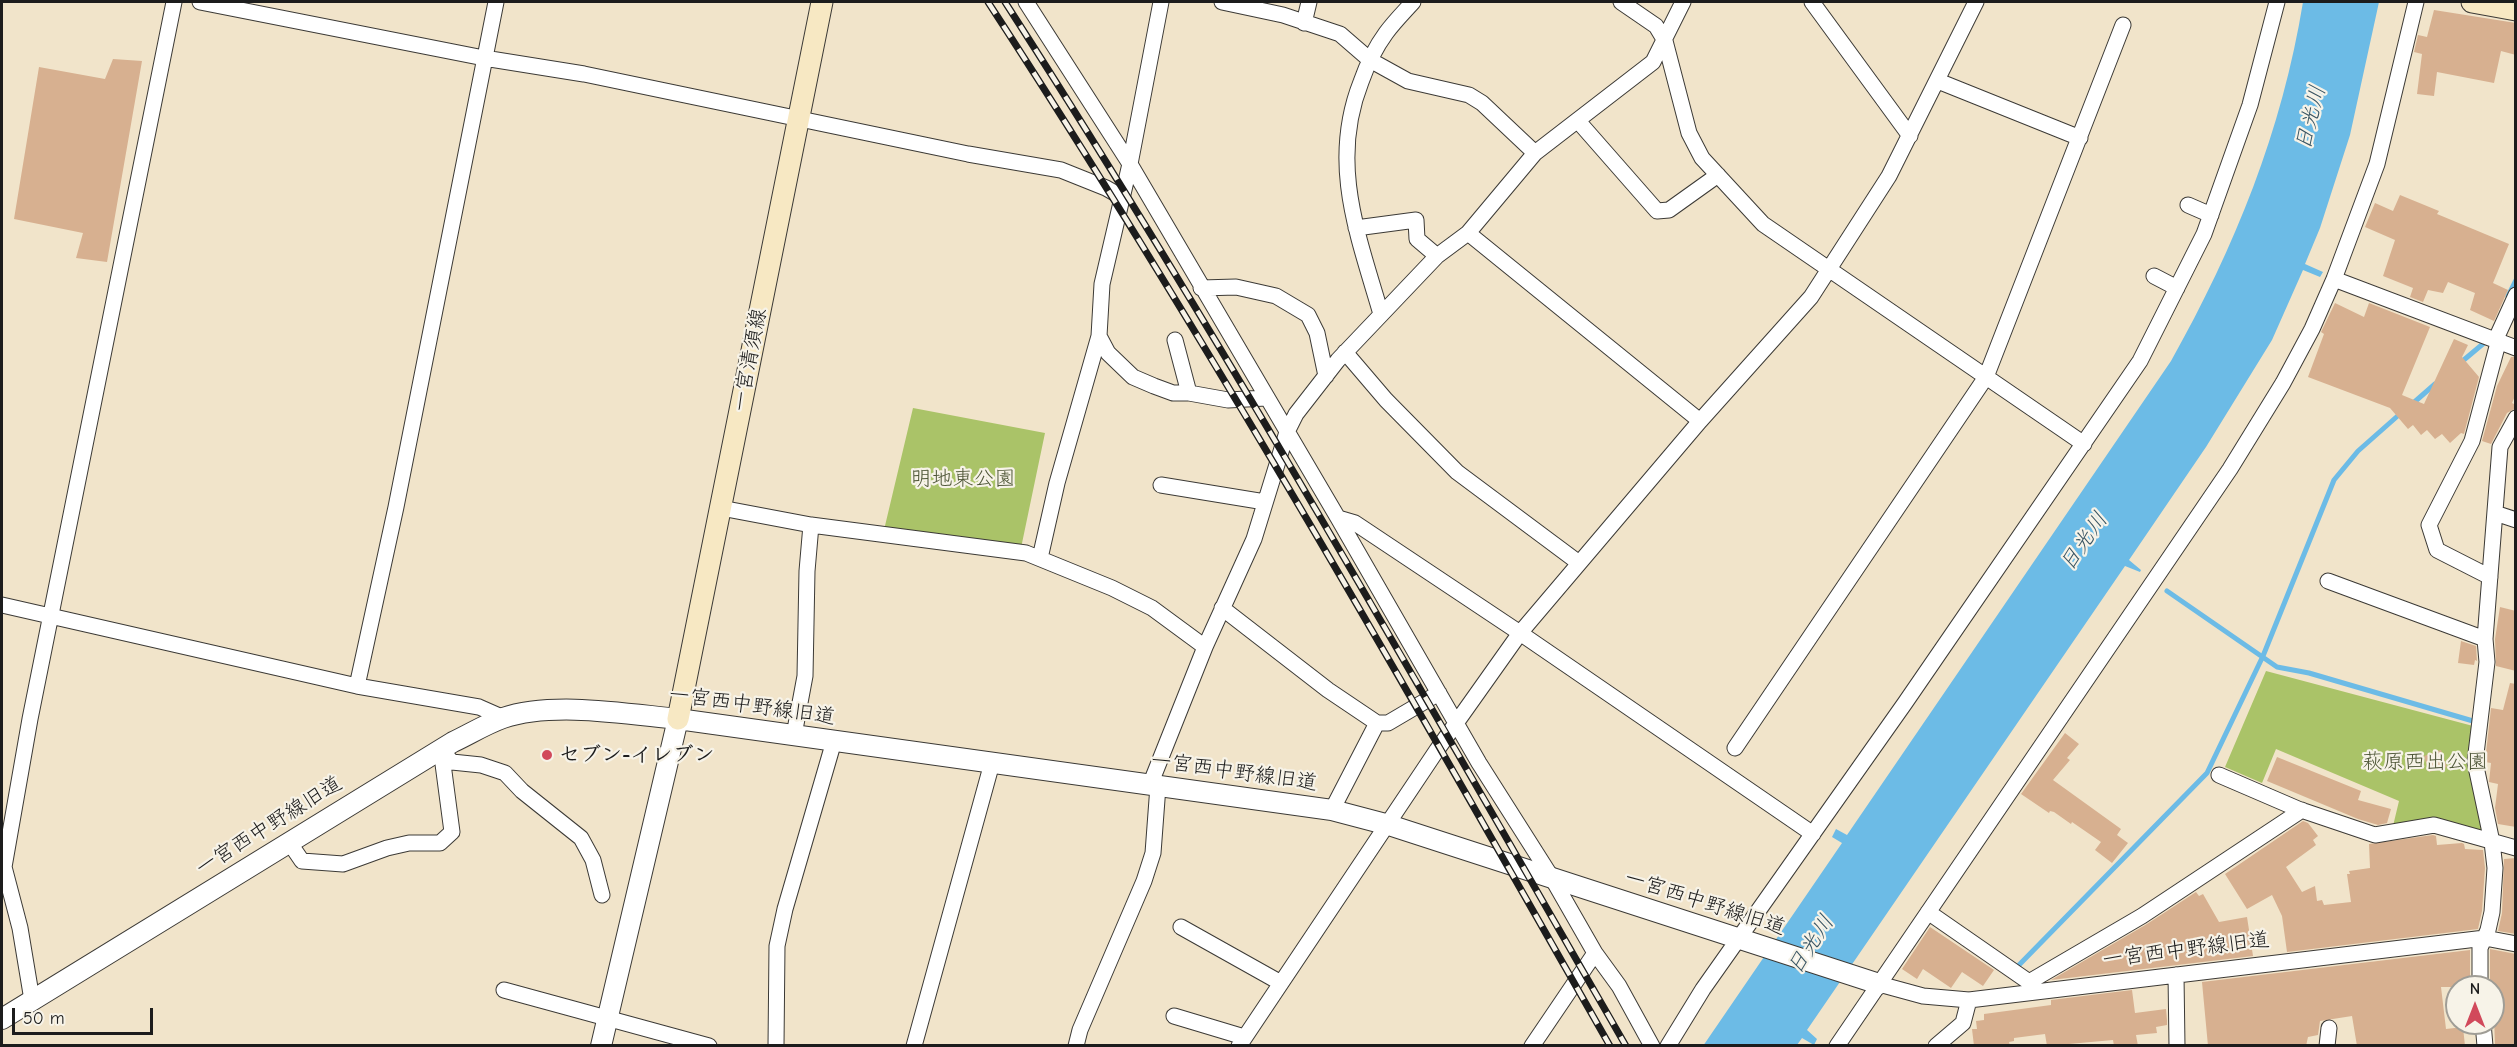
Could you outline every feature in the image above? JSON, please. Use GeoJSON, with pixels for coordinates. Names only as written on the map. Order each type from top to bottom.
{"type":"FeatureCollection","features":[{"type":"Feature","properties":{"kind":"main road","name":"一宮清須線"},"geometry":{"type":"LineString","coordinates":[[678,720],[822,2]]}},
{"type":"Feature","properties":{"kind":"main road"},"geometry":{"type":"LineString","coordinates":[[2472,2],[2516,10]]}},
{"type":"Feature","properties":{"kind":"street"},"geometry":{"type":"LineString","coordinates":[[32,1000],[20,928],[4,867],[50,616],[174,2]]}},
{"type":"Feature","properties":{"kind":"street"},"geometry":{"type":"LineString","coordinates":[[200,2],[484,58],[584,74],[968,154],[1061,170],[1120,196]]}},
{"type":"Feature","properties":{"kind":"street"},"geometry":{"type":"LineString","coordinates":[[357,686],[396,507],[496,2]]}},
{"type":"Feature","properties":{"kind":"street"},"geometry":{"type":"LineString","coordinates":[[1026,2],[1130,164],[1479,763],[1552,878],[1595,953],[1619,986],[1646,1042]]}},
{"type":"Feature","properties":{"kind":"street"},"geometry":{"type":"LineString","coordinates":[[1040,558],[1057,483],[1099,336],[1102,284],[1120,196],[1130,164],[1161,2]]}},
{"type":"Feature","properties":{"kind":"street"},"geometry":{"type":"LineString","coordinates":[[1222,2],[1249,5],[1340,34],[1370,60],[1408,81],[1469,95],[1482,103],[1535,153]]}},
{"type":"Feature","properties":{"kind":"street"},"geometry":{"type":"LineString","coordinates":[[1304,22],[1309,2]]}},
{"type":"Feature","properties":{"kind":"street"},"geometry":{"type":"LineString","coordinates":[[1381,314],[1356,228],[1346,171],[1347,129],[1355,97],[1370,60],[1385,34],[1413,2]]}},
{"type":"Feature","properties":{"kind":"street"},"geometry":{"type":"LineString","coordinates":[[1621,2],[1656,26],[1665,41],[1689,133],[1702,158],[1763,224],[2084,444]]}},
{"type":"Feature","properties":{"kind":"street"},"geometry":{"type":"LineString","coordinates":[[1076,1046],[1080,1030],[1144,881],[1153,853],[1154,785],[1205,647],[1254,538],[1287,432],[1296,414],[1345,352],[1437,256],[1468,233],[1535,153],[1653,62],[1683,2]]}},
{"type":"Feature","properties":{"kind":"street"},"geometry":{"type":"LineString","coordinates":[[1812,2],[1910,136]]}},
{"type":"Feature","properties":{"kind":"street"},"geometry":{"type":"LineString","coordinates":[[1174,1016],[1241,1041],[1520,633],[1700,421],[1811,297],[1889,176],[1976,2]]}},
{"type":"Feature","properties":{"kind":"street"},"geometry":{"type":"LineString","coordinates":[[1668,1046],[1703,989],[2140,361],[2204,234],[2250,105],[2277,2]]}},
{"type":"Feature","properties":{"kind":"street"},"geometry":{"type":"LineString","coordinates":[[1837,1046],[2230,469],[2288,374],[2312,329],[2334,279],[2377,164],[2416,2]]}},
{"type":"Feature","properties":{"kind":"street"},"geometry":{"type":"LineString","coordinates":[[1735,748],[1986,377],[2123,25]]}},
{"type":"Feature","properties":{"kind":"street"},"geometry":{"type":"LineString","coordinates":[[1938,81],[2080,138]]}},
{"type":"Feature","properties":{"kind":"street"},"geometry":{"type":"LineString","coordinates":[[1578,121],[1657,211],[1670,210],[1718,174]]}},
{"type":"Feature","properties":{"kind":"street"},"geometry":{"type":"LineString","coordinates":[[2188,205],[2211,215]]}},
{"type":"Feature","properties":{"kind":"street"},"geometry":{"type":"LineString","coordinates":[[1356,228],[1416,220],[1417,239],[1437,256]]}},
{"type":"Feature","properties":{"kind":"street"},"geometry":{"type":"LineString","coordinates":[[1468,233],[1700,421]]}},
{"type":"Feature","properties":{"kind":"street"},"geometry":{"type":"LineString","coordinates":[[2154,276],[2177,288]]}},
{"type":"Feature","properties":{"kind":"street"},"geometry":{"type":"LineString","coordinates":[[2334,279],[2516,348]]}},
{"type":"Feature","properties":{"kind":"street"},"geometry":{"type":"LineString","coordinates":[[1201,288],[1236,287],[1276,296],[1308,315],[1317,333],[1326,376]]}},
{"type":"Feature","properties":{"kind":"street"},"geometry":{"type":"LineString","coordinates":[[2490,577],[2437,550],[2429,525],[2472,441],[2496,342],[2516,295]]}},
{"type":"Feature","properties":{"kind":"street"},"geometry":{"type":"LineString","coordinates":[[1099,336],[1108,353],[1133,377],[1173,393],[1189,393],[1228,400],[1266,398]]}},
{"type":"Feature","properties":{"kind":"street"},"geometry":{"type":"LineString","coordinates":[[1175,340],[1189,393]]}},
{"type":"Feature","properties":{"kind":"street"},"geometry":{"type":"LineString","coordinates":[[1345,352],[1386,400],[1457,472],[1579,563]]}},
{"type":"Feature","properties":{"kind":"street"},"geometry":{"type":"LineString","coordinates":[[2480,975],[2480,948],[2492,912],[2495,868],[2492,842],[2475,762],[2487,662],[2485,639],[2500,447],[2516,418]]}},
{"type":"Feature","properties":{"kind":"street"},"geometry":{"type":"LineString","coordinates":[[1161,485],[1265,502]]}},
{"type":"Feature","properties":{"kind":"street"},"geometry":{"type":"LineString","coordinates":[[720,508],[812,525],[1026,553],[1152,608],[1205,647]]}},
{"type":"Feature","properties":{"kind":"street"},"geometry":{"type":"LineString","coordinates":[[2495,513],[2516,520]]}},
{"type":"Feature","properties":{"kind":"street"},"geometry":{"type":"LineString","coordinates":[[1338,518],[1355,523],[1813,834]]}},
{"type":"Feature","properties":{"kind":"street"},"geometry":{"type":"LineString","coordinates":[[794,735],[805,676],[807,571],[812,525]]}},
{"type":"Feature","properties":{"kind":"street"},"geometry":{"type":"LineString","coordinates":[[2328,581],[2485,639]]}},
{"type":"Feature","properties":{"kind":"street"},"geometry":{"type":"LineString","coordinates":[[2,605],[357,686],[479,707],[504,718]]}},
{"type":"Feature","properties":{"kind":"street"},"geometry":{"type":"LineString","coordinates":[[1222,608],[1328,690],[1377,723],[1388,723],[1439,693]]}},
{"type":"Feature","properties":{"kind":"street","name":"一宮西中野線旧道"},"geometry":{"type":"LineString","coordinates":[[2,1019],[441,749],[504,718],[537,712],[597,711],[678,720],[1332,810],[1389,825],[1879,984],[1923,996],[1969,1000],[2030,988],[2176,975],[2485,938],[2516,944]]}},
{"type":"Feature","properties":{"kind":"street"},"geometry":{"type":"LineString","coordinates":[[601,1046],[678,720]]}},
{"type":"Feature","properties":{"kind":"street"},"geometry":{"type":"LineString","coordinates":[[1332,810],[1377,723]]}},
{"type":"Feature","properties":{"kind":"street"},"geometry":{"type":"LineString","coordinates":[[776,1046],[777,946],[785,909],[834,741]]}},
{"type":"Feature","properties":{"kind":"street"},"geometry":{"type":"LineString","coordinates":[[289,842],[302,861],[343,864],[387,848],[409,843],[440,843],[452,832],[441,749]]}},
{"type":"Feature","properties":{"kind":"street"},"geometry":{"type":"LineString","coordinates":[[441,749],[452,762],[482,765],[505,773],[522,791],[581,838],[593,860],[602,895]]}},
{"type":"Feature","properties":{"kind":"street"},"geometry":{"type":"LineString","coordinates":[[914,1046],[993,763]]}},
{"type":"Feature","properties":{"kind":"street"},"geometry":{"type":"LineString","coordinates":[[2219,775],[2302,810],[2375,835],[2434,825],[2516,848]]}},
{"type":"Feature","properties":{"kind":"street"},"geometry":{"type":"LineString","coordinates":[[1928,912],[2030,988],[2302,810]]}},
{"type":"Feature","properties":{"kind":"street"},"geometry":{"type":"LineString","coordinates":[[1181,927],[1281,983]]}},
{"type":"Feature","properties":{"kind":"street"},"geometry":{"type":"LineString","coordinates":[[1532,1046],[1595,953]]}},
{"type":"Feature","properties":{"kind":"street"},"geometry":{"type":"LineString","coordinates":[[2176,975],[2176,1046]]}},
{"type":"Feature","properties":{"kind":"street"},"geometry":{"type":"LineString","coordinates":[[504,990],[709,1046]]}},
{"type":"Feature","properties":{"kind":"street"},"geometry":{"type":"LineString","coordinates":[[1936,1046],[1963,1023],[1969,1000]]}},
{"type":"Feature","properties":{"kind":"street"},"geometry":{"type":"LineString","coordinates":[[2327,1046],[2329,1028]]}},
{"type":"Feature","properties":{"kind":"green space","name":"明地東公園"},"geometry":{"type":"Polygon","coordinates":[[[913,408],[1045,433],[1021,548],[884,530],[913,408]]]}},
{"type":"Feature","properties":{"kind":"green space","name":"萩原西出公園"},"geometry":{"type":"Polygon","coordinates":[[[2266,671],[2473,726],[2485,834],[2393,826],[2399,801],[2276,749],[2262,783],[2225,767],[2266,671]]]}},
{"type":"Feature","properties":{"kind":"water","name":"日光川"},"geometry":{"type":"Polygon","coordinates":[[[2303,2],[2379,2],[2350,135],[2320,228],[2305,264],[2323,272],[2320,277],[2303,270],[2272,340],[2206,447],[2129,560],[2141,570],[2140,572],[2125,566],[1807,1030],[1817,1039],[1814,1045],[1802,1038],[1797,1045],[1703,1046],[1842,843],[1832,837],[1836,829],[1847,835],[2171,361],[2216,275],[2253,187],[2283,96],[2303,2]]]}},
{"type":"Feature","properties":{"kind":"building"},"geometry":{"type":"Polygon","coordinates":[[[2434,10],[2516,23],[2516,55],[2501,51],[2494,83],[2437,72],[2434,96],[2417,94],[2422,54],[2414,52],[2418,35],[2427,37],[2434,10]]]}},
{"type":"Feature","properties":{"kind":"building"},"geometry":{"type":"Polygon","coordinates":[[[113,59],[142,61],[107,262],[76,258],[83,233],[14,219],[39,67],[105,79],[113,59]]]}},
{"type":"Feature","properties":{"kind":"building"},"geometry":{"type":"Polygon","coordinates":[[[2400,195],[2439,211],[2437,214],[2509,244],[2493,283],[2508,290],[2494,321],[2470,310],[2475,293],[2448,282],[2443,293],[2428,290],[2423,302],[2410,297],[2413,288],[2383,276],[2395,240],[2365,227],[2375,203],[2393,211],[2400,195]]]}},
{"type":"Feature","properties":{"kind":"building"},"geometry":{"type":"Polygon","coordinates":[[[2335,303],[2364,317],[2369,303],[2430,327],[2402,395],[2424,404],[2454,339],[2468,345],[2462,357],[2479,377],[2464,434],[2461,433],[2450,443],[2442,434],[2435,439],[2427,430],[2421,435],[2413,425],[2408,429],[2390,408],[2308,377],[2324,334],[2321,332],[2335,303]]]}},
{"type":"Feature","properties":{"kind":"building"},"geometry":{"type":"Polygon","coordinates":[[[2511,357],[2516,357],[2516,394],[2512,403],[2516,405],[2516,408],[2507,413],[2491,444],[2482,441],[2497,386],[2511,357]]]}},
{"type":"Feature","properties":{"kind":"building"},"geometry":{"type":"Polygon","coordinates":[[[2500,607],[2516,611],[2516,671],[2496,666],[2495,639],[2500,607]]]}},
{"type":"Feature","properties":{"kind":"building"},"geometry":{"type":"Polygon","coordinates":[[[2461,641],[2476,646],[2477,661],[2475,660],[2474,665],[2458,663],[2461,641]]]}},
{"type":"Feature","properties":{"kind":"building"},"geometry":{"type":"Polygon","coordinates":[[[2510,683],[2516,684],[2516,827],[2498,824],[2495,808],[2498,784],[2489,782],[2491,763],[2485,762],[2491,708],[2503,710],[2510,683]]]}},
{"type":"Feature","properties":{"kind":"building"},"geometry":{"type":"Polygon","coordinates":[[[2065,733],[2079,744],[2067,758],[2070,760],[2053,780],[2121,829],[2117,835],[2128,843],[2112,863],[2095,850],[2101,842],[2072,822],[2071,824],[2054,812],[2049,813],[2021,794],[2065,733]]]}},
{"type":"Feature","properties":{"kind":"building"},"geometry":{"type":"Polygon","coordinates":[[[2441,750],[2447,767],[2429,772],[2424,756],[2441,750]]]}},
{"type":"Feature","properties":{"kind":"building"},"geometry":{"type":"Polygon","coordinates":[[[2277,757],[2361,791],[2358,800],[2391,809],[2387,823],[2378,825],[2358,819],[2267,781],[2277,757]]]}},
{"type":"Feature","properties":{"kind":"building"},"geometry":{"type":"Polygon","coordinates":[[[2303,821],[2308,823],[2318,836],[2313,840],[2316,845],[2286,867],[2302,892],[2315,886],[2317,901],[2322,900],[2324,905],[2351,902],[2347,874],[2350,874],[2349,871],[2370,868],[2369,844],[2433,835],[2436,836],[2437,845],[2462,843],[2465,849],[2483,850],[2485,868],[2482,911],[2478,929],[2287,952],[2282,916],[2272,895],[2247,909],[2225,874],[2303,821]]]}},
{"type":"Feature","properties":{"kind":"building"},"geometry":{"type":"Polygon","coordinates":[[[2516,858],[2516,934],[2498,931],[2502,913],[2504,859],[2516,858]]]}},
{"type":"Feature","properties":{"kind":"building"},"geometry":{"type":"Polygon","coordinates":[[[2196,892],[2199,896],[2203,894],[2219,922],[2247,917],[2253,956],[2051,980],[2147,924],[2196,892]]]}},
{"type":"Feature","properties":{"kind":"building"},"geometry":{"type":"Polygon","coordinates":[[[1930,927],[1994,970],[1983,986],[1962,972],[1951,988],[1923,969],[1917,979],[1902,969],[1930,927]]]}},
{"type":"Feature","properties":{"kind":"building"},"geometry":{"type":"Polygon","coordinates":[[[2490,949],[2516,954],[2516,1046],[2495,1046],[2495,1035],[2505,1035],[2505,975],[2490,975],[2490,949]]]}},
{"type":"Feature","properties":{"kind":"building"},"geometry":{"type":"Polygon","coordinates":[[[2470,950],[2470,975],[2445,975],[2445,987],[2441,987],[2445,1035],[2464,1035],[2465,1046],[2357,1046],[2352,1016],[2320,1021],[2318,1035],[2308,1037],[2306,1046],[2208,1046],[2202,982],[2470,950]]]}},
{"type":"Feature","properties":{"kind":"building"},"geometry":{"type":"Polygon","coordinates":[[[2132,990],[2135,1013],[2166,1009],[2167,1025],[2156,1027],[2157,1033],[2136,1035],[2138,1046],[2114,1046],[2113,1040],[2047,1046],[2045,1034],[2014,1038],[2014,1041],[2009,1042],[2010,1046],[1974,1046],[1972,1029],[1977,1029],[1976,1021],[1984,1020],[1984,1014],[2051,1005],[2051,1000],[2132,990]]]}},
{"type":"Feature","properties":{"kind":"waterway"},"geometry":{"type":"LineString","coordinates":[[2508,296],[2516,280]]}},
{"type":"Feature","properties":{"kind":"waterway"},"geometry":{"type":"LineString","coordinates":[[2459,364],[2484,343]]}},
{"type":"Feature","properties":{"kind":"waterway"},"geometry":{"type":"LineString","coordinates":[[2411,405],[2435,384]]}},
{"type":"Feature","properties":{"kind":"waterway"},"geometry":{"type":"LineString","coordinates":[[2018,966],[2207,773],[2263,656],[2334,480],[2358,451],[2401,413]]}},
{"type":"Feature","properties":{"kind":"waterway"},"geometry":{"type":"LineString","coordinates":[[2167,591],[2277,667],[2309,673],[2473,721]]}},
{"type":"Feature","properties":{"kind":"railway"},"geometry":{"type":"LineString","coordinates":[[988,2],[1229,388],[1384,650],[1610,1046]]}},
{"type":"Feature","properties":{"kind":"railway"},"geometry":{"type":"LineString","coordinates":[[1005,2],[1166,259],[1322,520],[1626,1046]]}},
{"type":"Feature","properties":{"kind":"place","name":"セブン-イレブン"},"geometry":{"type":"Point","coordinates":[547,755]}}]}
